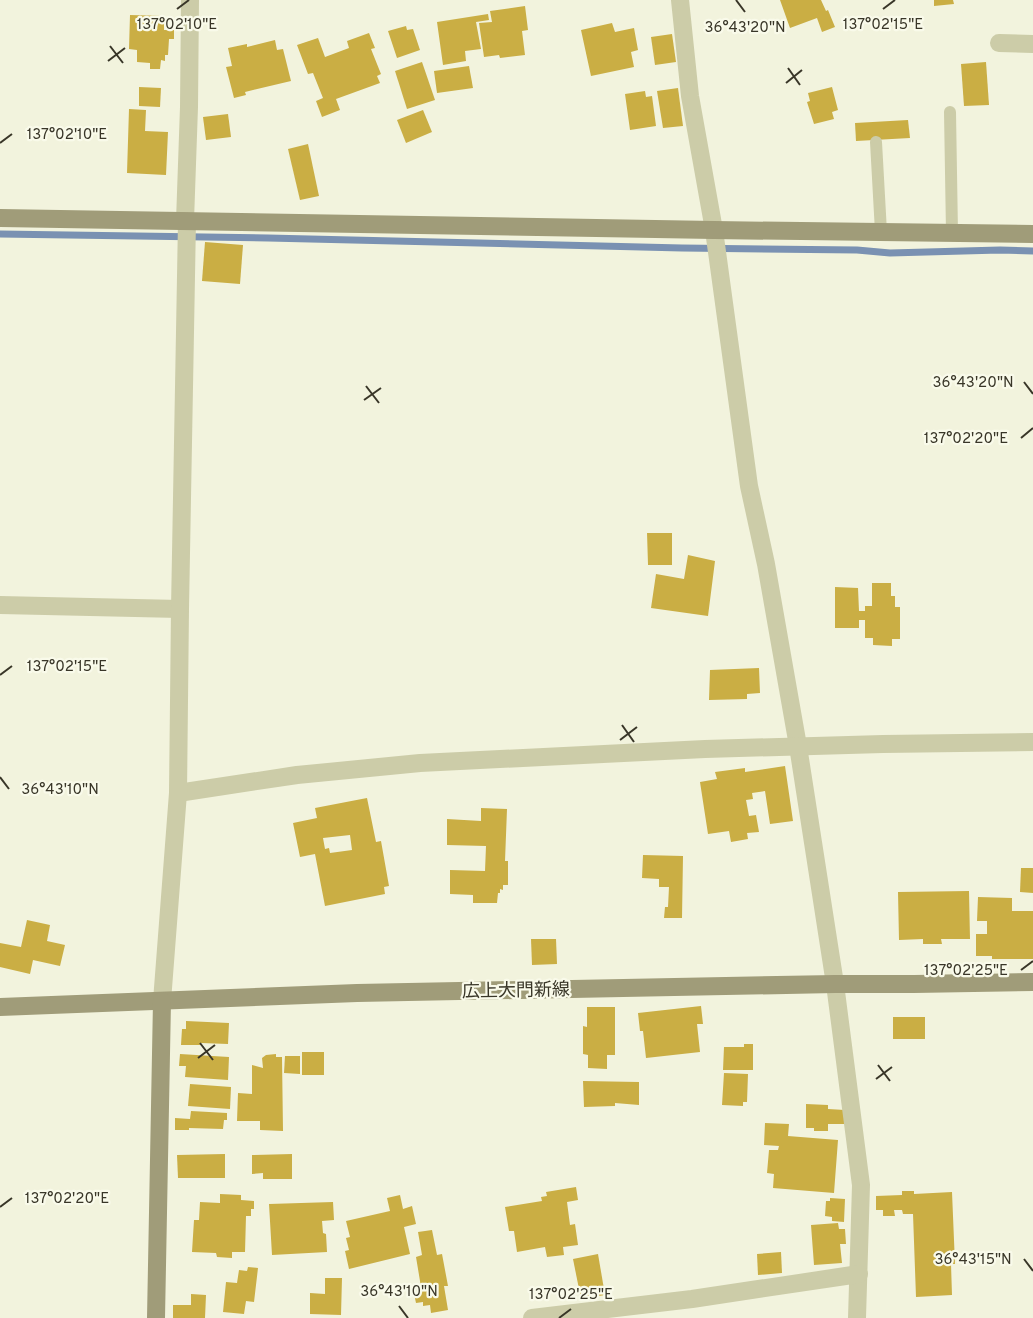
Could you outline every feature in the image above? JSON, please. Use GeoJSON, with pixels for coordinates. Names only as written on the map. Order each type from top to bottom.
{"type":"FeatureCollection","features":[{"type":"Feature","properties":{"kind":"street"},"geometry":{"type":"LineString","coordinates":[[680,0],[690,96],[714,230],[749,486],[766,564],[798,746],[835,984],[861,1185],[857,1318]]}},
{"type":"Feature","properties":{"kind":"street"},"geometry":{"type":"LineString","coordinates":[[156,1318],[162,1001],[178,793],[189,107],[188,4]]}},
{"type":"Feature","properties":{"kind":"street"},"geometry":{"type":"LineString","coordinates":[[999,43],[1033,44]]}},
{"type":"Feature","properties":{"kind":"street"},"geometry":{"type":"LineString","coordinates":[[0,218],[1033,234]]}},
{"type":"Feature","properties":{"kind":"street"},"geometry":{"type":"LineString","coordinates":[[0,605],[180,609]]}},
{"type":"Feature","properties":{"kind":"street"},"geometry":{"type":"LineString","coordinates":[[178,793],[297,775],[420,763],[705,749],[1033,742]]}},
{"type":"Feature","properties":{"kind":"street","name":"広上大門新線"},"geometry":{"type":"LineString","coordinates":[[0,1007],[357,993],[1033,982]]}},
{"type":"Feature","properties":{"kind":"street"},"geometry":{"type":"LineString","coordinates":[[532,1318],[692,1299],[858,1274]]}},
{"type":"Feature","properties":{"kind":"lane"},"geometry":{"type":"LineString","coordinates":[[950,112],[952,233]]}},
{"type":"Feature","properties":{"kind":"lane"},"geometry":{"type":"LineString","coordinates":[[876,142],[881,232]]}},
{"type":"Feature","properties":{"kind":"building"},"geometry":{"type":"Polygon","coordinates":[[[780,0],[821,0],[835,27],[822,32],[817,18],[790,28],[780,0]]]}},
{"type":"Feature","properties":{"kind":"building"},"geometry":{"type":"Polygon","coordinates":[[[934,0],[953,0],[954,4],[934,6],[934,0]]]}},
{"type":"Feature","properties":{"kind":"building"},"geometry":{"type":"Polygon","coordinates":[[[525,6],[528,30],[522,31],[525,55],[484,57],[479,23],[492,22],[490,11],[525,6]]]}},
{"type":"Feature","properties":{"kind":"building"},"geometry":{"type":"Polygon","coordinates":[[[488,14],[489,20],[476,22],[481,49],[465,51],[466,61],[443,65],[437,22],[488,14]]]}},
{"type":"Feature","properties":{"kind":"building"},"geometry":{"type":"Polygon","coordinates":[[[130,15],[164,16],[164,30],[174,30],[174,39],[169,39],[168,55],[165,55],[165,61],[161,60],[160,69],[150,69],[150,63],[137,62],[137,50],[129,49],[130,15]]]}},
{"type":"Feature","properties":{"kind":"building"},"geometry":{"type":"Polygon","coordinates":[[[612,23],[615,32],[634,28],[638,50],[631,52],[634,67],[591,76],[581,30],[612,23]]]}},
{"type":"Feature","properties":{"kind":"building"},"geometry":{"type":"Polygon","coordinates":[[[406,26],[407,30],[413,29],[420,50],[397,58],[388,31],[406,26]]]}},
{"type":"Feature","properties":{"kind":"building"},"geometry":{"type":"Polygon","coordinates":[[[369,33],[375,48],[371,49],[381,74],[377,76],[380,83],[336,99],[340,110],[322,117],[316,101],[323,98],[313,73],[308,74],[297,45],[318,38],[325,57],[349,48],[347,41],[369,33]]]}},
{"type":"Feature","properties":{"kind":"building"},"geometry":{"type":"Polygon","coordinates":[[[672,34],[676,62],[655,65],[651,37],[672,34]]]}},
{"type":"Feature","properties":{"kind":"building"},"geometry":{"type":"Polygon","coordinates":[[[275,40],[277,50],[283,49],[291,81],[245,92],[246,95],[234,98],[226,67],[232,66],[228,48],[247,44],[247,47],[275,40]]]}},
{"type":"Feature","properties":{"kind":"building"},"geometry":{"type":"Polygon","coordinates":[[[422,62],[435,100],[407,109],[395,71],[422,62]]]}},
{"type":"Feature","properties":{"kind":"building"},"geometry":{"type":"Polygon","coordinates":[[[986,62],[989,105],[964,106],[961,64],[986,62]]]}},
{"type":"Feature","properties":{"kind":"building"},"geometry":{"type":"Polygon","coordinates":[[[469,66],[473,88],[437,93],[434,71],[469,66]]]}},
{"type":"Feature","properties":{"kind":"building"},"geometry":{"type":"Polygon","coordinates":[[[139,87],[161,88],[160,107],[139,106],[139,87]]]}},
{"type":"Feature","properties":{"kind":"building"},"geometry":{"type":"Polygon","coordinates":[[[832,87],[838,110],[832,112],[834,119],[814,124],[807,102],[810,101],[808,93],[832,87]]]}},
{"type":"Feature","properties":{"kind":"building"},"geometry":{"type":"Polygon","coordinates":[[[678,88],[683,126],[663,128],[657,91],[678,88]]]}},
{"type":"Feature","properties":{"kind":"building"},"geometry":{"type":"Polygon","coordinates":[[[645,91],[646,97],[652,96],[656,126],[630,130],[625,94],[645,91]]]}},
{"type":"Feature","properties":{"kind":"building"},"geometry":{"type":"Polygon","coordinates":[[[129,109],[146,110],[145,131],[168,132],[166,175],[127,173],[129,109]]]}},
{"type":"Feature","properties":{"kind":"building"},"geometry":{"type":"Polygon","coordinates":[[[423,110],[432,132],[406,143],[397,120],[423,110]]]}},
{"type":"Feature","properties":{"kind":"building"},"geometry":{"type":"Polygon","coordinates":[[[228,114],[231,137],[206,140],[203,117],[228,114]]]}},
{"type":"Feature","properties":{"kind":"building"},"geometry":{"type":"Polygon","coordinates":[[[908,120],[910,138],[856,141],[855,123],[908,120]]]}},
{"type":"Feature","properties":{"kind":"building"},"geometry":{"type":"Polygon","coordinates":[[[308,144],[319,196],[300,200],[288,149],[308,144]]]}},
{"type":"Feature","properties":{"kind":"building"},"geometry":{"type":"Polygon","coordinates":[[[205,242],[243,245],[240,284],[202,281],[205,242]]]}},
{"type":"Feature","properties":{"kind":"building"},"geometry":{"type":"Polygon","coordinates":[[[647,533],[672,533],[672,565],[648,565],[647,533]]]}},
{"type":"Feature","properties":{"kind":"building"},"geometry":{"type":"Polygon","coordinates":[[[688,555],[715,561],[708,616],[651,608],[656,574],[684,579],[688,555]]]}},
{"type":"Feature","properties":{"kind":"building"},"geometry":{"type":"Polygon","coordinates":[[[872,583],[891,583],[891,596],[895,596],[895,607],[900,607],[900,639],[892,639],[892,646],[873,645],[873,638],[865,638],[865,620],[859,620],[859,628],[835,628],[835,587],[858,588],[859,611],[865,611],[865,606],[872,606],[872,583]]]}},
{"type":"Feature","properties":{"kind":"building"},"geometry":{"type":"Polygon","coordinates":[[[759,668],[760,693],[747,694],[747,699],[709,700],[710,670],[759,668]]]}},
{"type":"Feature","properties":{"kind":"building"},"geometry":{"type":"Polygon","coordinates":[[[785,766],[793,821],[770,824],[765,791],[752,793],[753,799],[746,800],[749,816],[756,815],[759,832],[747,833],[748,839],[731,842],[729,831],[708,834],[700,782],[717,779],[715,772],[745,768],[745,772],[785,766]]]}},
{"type":"Feature","properties":{"kind":"building"},"geometry":{"type":"Polygon","coordinates":[[[367,798],[376,842],[381,841],[389,886],[384,887],[385,894],[325,906],[315,854],[300,857],[293,823],[317,818],[315,808],[367,798]],[[350,835],[323,838],[325,849],[329,848],[330,853],[352,850],[350,835]]]}},
{"type":"Feature","properties":{"kind":"building"},"geometry":{"type":"Polygon","coordinates":[[[481,808],[507,809],[505,861],[508,861],[508,885],[503,885],[503,890],[500,889],[497,903],[473,903],[473,895],[450,894],[450,870],[485,871],[486,846],[447,845],[447,819],[481,821],[481,808]]]}},
{"type":"Feature","properties":{"kind":"building"},"geometry":{"type":"Polygon","coordinates":[[[643,855],[683,856],[682,918],[664,918],[665,907],[668,907],[669,887],[659,887],[659,879],[642,878],[643,855]]]}},
{"type":"Feature","properties":{"kind":"building"},"geometry":{"type":"Polygon","coordinates":[[[1021,868],[1033,868],[1033,893],[1020,892],[1021,868]]]}},
{"type":"Feature","properties":{"kind":"building"},"geometry":{"type":"Polygon","coordinates":[[[969,891],[970,939],[941,939],[942,944],[923,944],[923,939],[899,940],[898,892],[969,891]]]}},
{"type":"Feature","properties":{"kind":"building"},"geometry":{"type":"Polygon","coordinates":[[[978,897],[1012,898],[1012,911],[1033,911],[1033,959],[992,959],[992,956],[976,956],[976,934],[987,934],[987,921],[977,921],[978,897]]]}},
{"type":"Feature","properties":{"kind":"building"},"geometry":{"type":"Polygon","coordinates":[[[27,920],[50,925],[47,941],[65,945],[60,966],[33,960],[30,974],[0,967],[0,943],[21,947],[27,920]]]}},
{"type":"Feature","properties":{"kind":"building"},"geometry":{"type":"Polygon","coordinates":[[[531,939],[556,939],[557,964],[532,965],[531,939]]]}},
{"type":"Feature","properties":{"kind":"building"},"geometry":{"type":"Polygon","coordinates":[[[701,1006],[703,1024],[697,1024],[700,1052],[646,1058],[638,1013],[701,1006]]]}},
{"type":"Feature","properties":{"kind":"building"},"geometry":{"type":"Polygon","coordinates":[[[587,1007],[615,1007],[615,1055],[607,1055],[607,1069],[588,1068],[588,1055],[583,1054],[583,1026],[587,1027],[587,1007]]]}},
{"type":"Feature","properties":{"kind":"building"},"geometry":{"type":"Polygon","coordinates":[[[893,1017],[925,1017],[925,1039],[893,1039],[893,1017]]]}},
{"type":"Feature","properties":{"kind":"building"},"geometry":{"type":"Polygon","coordinates":[[[186,1021],[229,1023],[228,1044],[181,1045],[182,1029],[186,1029],[186,1021]]]}},
{"type":"Feature","properties":{"kind":"building"},"geometry":{"type":"Polygon","coordinates":[[[744,1044],[753,1044],[753,1070],[723,1070],[724,1047],[744,1047],[744,1044]]]}},
{"type":"Feature","properties":{"kind":"building"},"geometry":{"type":"Polygon","coordinates":[[[302,1052],[324,1052],[324,1075],[302,1075],[302,1052]]]}},
{"type":"Feature","properties":{"kind":"building"},"geometry":{"type":"Polygon","coordinates":[[[180,1054],[229,1057],[228,1080],[185,1077],[186,1066],[179,1066],[180,1054]]]}},
{"type":"Feature","properties":{"kind":"building"},"geometry":{"type":"Polygon","coordinates":[[[276,1054],[276,1057],[282,1057],[283,1131],[260,1130],[260,1121],[237,1121],[238,1093],[252,1094],[252,1065],[263,1068],[262,1058],[276,1054]]]}},
{"type":"Feature","properties":{"kind":"building"},"geometry":{"type":"Polygon","coordinates":[[[285,1056],[300,1056],[300,1074],[284,1073],[285,1056]]]}},
{"type":"Feature","properties":{"kind":"building"},"geometry":{"type":"Polygon","coordinates":[[[724,1073],[748,1074],[747,1102],[743,1102],[743,1106],[722,1105],[724,1073]]]}},
{"type":"Feature","properties":{"kind":"building"},"geometry":{"type":"Polygon","coordinates":[[[583,1081],[639,1082],[639,1105],[615,1103],[615,1106],[584,1107],[583,1081]]]}},
{"type":"Feature","properties":{"kind":"building"},"geometry":{"type":"Polygon","coordinates":[[[190,1084],[231,1087],[230,1109],[188,1106],[190,1084]]]}},
{"type":"Feature","properties":{"kind":"building"},"geometry":{"type":"Polygon","coordinates":[[[806,1104],[828,1105],[828,1109],[845,1110],[844,1124],[828,1124],[828,1131],[814,1131],[814,1128],[806,1128],[806,1104]]]}},
{"type":"Feature","properties":{"kind":"building"},"geometry":{"type":"Polygon","coordinates":[[[191,1111],[227,1113],[227,1120],[224,1120],[223,1129],[175,1130],[175,1118],[190,1119],[191,1111]]]}},
{"type":"Feature","properties":{"kind":"building"},"geometry":{"type":"Polygon","coordinates":[[[765,1123],[789,1124],[788,1136],[838,1140],[834,1193],[773,1188],[774,1174],[767,1173],[769,1150],[778,1150],[779,1146],[764,1145],[765,1123]]]}},
{"type":"Feature","properties":{"kind":"building"},"geometry":{"type":"Polygon","coordinates":[[[225,1154],[225,1178],[178,1178],[177,1155],[225,1154]]]}},
{"type":"Feature","properties":{"kind":"building"},"geometry":{"type":"Polygon","coordinates":[[[292,1154],[292,1179],[263,1179],[263,1173],[252,1174],[252,1155],[292,1154]]]}},
{"type":"Feature","properties":{"kind":"building"},"geometry":{"type":"Polygon","coordinates":[[[576,1187],[578,1200],[567,1202],[570,1225],[575,1224],[578,1245],[563,1247],[564,1255],[547,1257],[545,1247],[517,1252],[514,1231],[509,1231],[505,1207],[542,1201],[541,1197],[547,1196],[546,1192],[576,1187]]]}},
{"type":"Feature","properties":{"kind":"building"},"geometry":{"type":"Polygon","coordinates":[[[902,1191],[914,1191],[914,1194],[952,1192],[955,1264],[951,1264],[952,1295],[916,1297],[913,1214],[903,1214],[902,1210],[894,1210],[895,1216],[883,1216],[883,1210],[876,1210],[876,1196],[902,1195],[902,1191]]]}},
{"type":"Feature","properties":{"kind":"building"},"geometry":{"type":"Polygon","coordinates":[[[220,1194],[241,1195],[241,1200],[254,1201],[251,1216],[246,1216],[245,1252],[232,1252],[232,1258],[217,1257],[216,1253],[192,1252],[194,1220],[199,1220],[200,1202],[220,1203],[220,1194]]]}},
{"type":"Feature","properties":{"kind":"building"},"geometry":{"type":"Polygon","coordinates":[[[400,1195],[403,1209],[412,1206],[416,1224],[404,1227],[410,1254],[349,1269],[345,1251],[349,1250],[346,1238],[350,1237],[346,1221],[390,1211],[387,1198],[400,1195]]]}},
{"type":"Feature","properties":{"kind":"building"},"geometry":{"type":"Polygon","coordinates":[[[830,1198],[845,1199],[844,1222],[832,1221],[832,1217],[825,1216],[826,1201],[830,1201],[830,1198]]]}},
{"type":"Feature","properties":{"kind":"building"},"geometry":{"type":"Polygon","coordinates":[[[333,1202],[334,1220],[322,1221],[323,1233],[326,1234],[327,1252],[272,1255],[269,1204],[333,1202]]]}},
{"type":"Feature","properties":{"kind":"building"},"geometry":{"type":"Polygon","coordinates":[[[838,1223],[839,1229],[845,1229],[846,1244],[840,1244],[842,1263],[814,1265],[811,1225],[838,1223]]]}},
{"type":"Feature","properties":{"kind":"building"},"geometry":{"type":"Polygon","coordinates":[[[432,1230],[437,1255],[442,1254],[448,1286],[444,1286],[448,1310],[431,1313],[430,1305],[423,1306],[423,1302],[416,1303],[413,1289],[421,1287],[416,1257],[422,1255],[418,1232],[432,1230]]]}},
{"type":"Feature","properties":{"kind":"building"},"geometry":{"type":"Polygon","coordinates":[[[781,1252],[782,1273],[758,1275],[757,1254],[781,1252]]]}},
{"type":"Feature","properties":{"kind":"building"},"geometry":{"type":"Polygon","coordinates":[[[598,1254],[605,1295],[581,1299],[573,1259],[598,1254]]]}},
{"type":"Feature","properties":{"kind":"building"},"geometry":{"type":"Polygon","coordinates":[[[248,1267],[258,1268],[254,1302],[246,1301],[244,1314],[223,1312],[226,1282],[237,1283],[239,1270],[247,1271],[248,1267]]]}},
{"type":"Feature","properties":{"kind":"building"},"geometry":{"type":"Polygon","coordinates":[[[325,1278],[342,1278],[341,1315],[310,1314],[310,1293],[325,1294],[325,1278]]]}},
{"type":"Feature","properties":{"kind":"building"},"geometry":{"type":"Polygon","coordinates":[[[191,1294],[206,1295],[205,1318],[173,1318],[173,1305],[191,1305],[191,1294]]]}},
{"type":"Feature","properties":{"kind":"waterway"},"geometry":{"type":"LineString","coordinates":[[0,234],[857,250],[890,253],[1033,251]]}}]}
